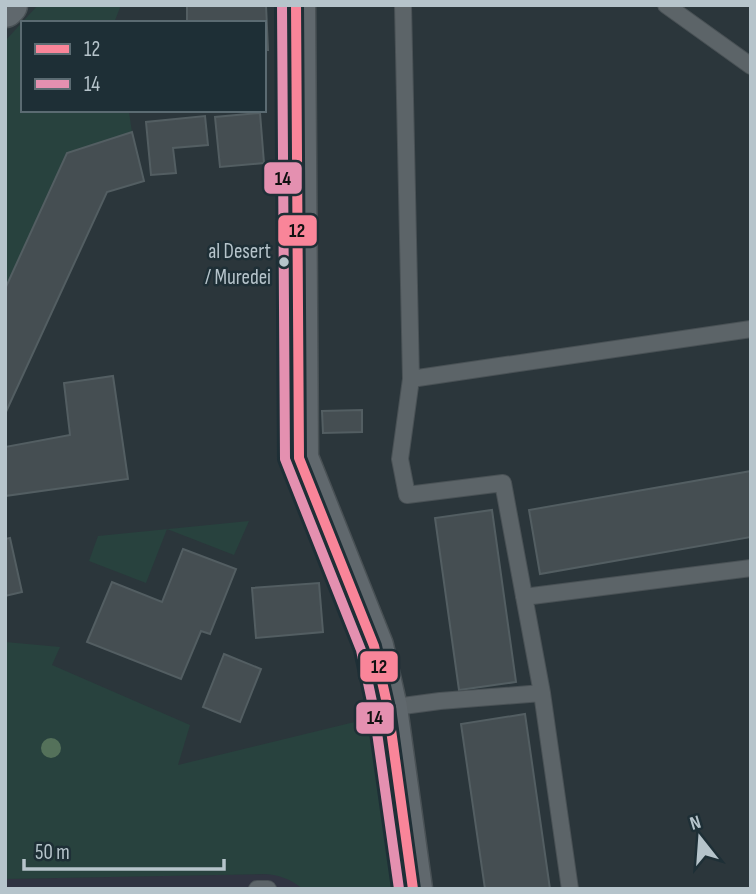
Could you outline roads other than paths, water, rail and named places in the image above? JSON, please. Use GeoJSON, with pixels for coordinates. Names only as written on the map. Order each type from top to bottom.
{"type":"FeatureCollection","features":[{"type":"Feature","properties":{"kind":"street"},"geometry":{"type":"LineString","coordinates":[[296,5],[299,458],[374,646],[388,708],[412,889]]}},
{"type":"Feature","properties":{"kind":"lane"},"geometry":{"type":"LineString","coordinates":[[403,5],[411,379],[400,458],[407,495],[503,483],[542,693],[570,889]]}},
{"type":"Feature","properties":{"kind":"lane"},"geometry":{"type":"LineString","coordinates":[[666,5],[751,66]]}},
{"type":"Feature","properties":{"kind":"lane"},"geometry":{"type":"LineString","coordinates":[[411,379],[751,329]]}},
{"type":"Feature","properties":{"kind":"lane"},"geometry":{"type":"LineString","coordinates":[[524,597],[751,568]]}},
{"type":"Feature","properties":{"kind":"lane"},"geometry":{"type":"LineString","coordinates":[[388,708],[542,693]]}},
{"type":"Feature","properties":{"kind":"lane"},"geometry":{"type":"LineString","coordinates":[[257,889],[268,889]]}},
{"type":"Feature","properties":{"kind":"place","name":"al Desert / Muredei"},"geometry":{"type":"Point","coordinates":[284,262]}}]}
